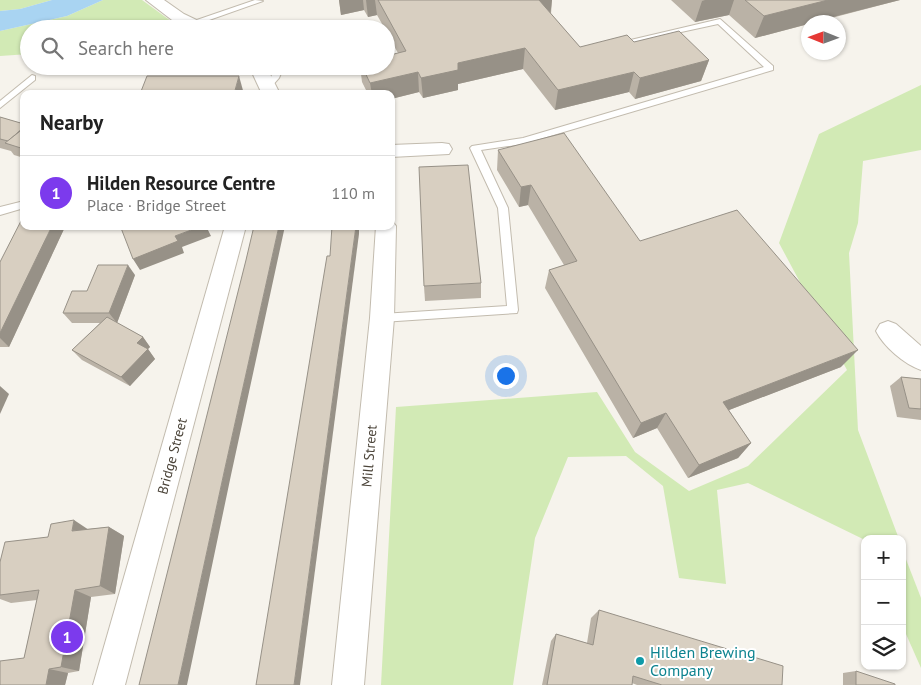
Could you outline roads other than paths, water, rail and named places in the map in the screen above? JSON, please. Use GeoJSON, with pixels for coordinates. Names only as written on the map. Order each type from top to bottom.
{"type":"FeatureCollection","features":[{"type":"Feature","properties":{"kind":"street"},"geometry":{"type":"LineString","coordinates":[[155,1],[187,20]]}},
{"type":"Feature","properties":{"kind":"street"},"geometry":{"type":"LineString","coordinates":[[262,75],[270,89]]}},
{"type":"Feature","properties":{"kind":"street"},"geometry":{"type":"LineString","coordinates":[[395,151],[442,149]]}},
{"type":"Feature","properties":{"kind":"street","name":"Bridge Street"},"geometry":{"type":"LineString","coordinates":[[109,685],[235,230]]}},
{"type":"Feature","properties":{"kind":"street","name":"Mill Street"},"geometry":{"type":"LineString","coordinates":[[348,685],[382,318],[386,230]]}},
{"type":"Feature","properties":{"kind":"street"},"geometry":{"type":"LineString","coordinates":[[888,331],[914,356],[921,360]]}},
{"type":"Feature","properties":{"kind":"lane"},"geometry":{"type":"LineString","coordinates":[[212,20],[259,1]]}},
{"type":"Feature","properties":{"kind":"lane"},"geometry":{"type":"LineString","coordinates":[[382,318],[513,310],[503,208],[475,148],[523,141],[770,68],[720,21],[626,42]]}},
{"type":"Feature","properties":{"kind":"lane"},"geometry":{"type":"LineString","coordinates":[[270,89],[276,75]]}},
{"type":"Feature","properties":{"kind":"lane"},"geometry":{"type":"LineString","coordinates":[[0,105],[32,78]]}},
{"type":"Feature","properties":{"kind":"lane"},"geometry":{"type":"LineString","coordinates":[[10,97],[20,99]]}},
{"type":"Feature","properties":{"kind":"lane"},"geometry":{"type":"LineString","coordinates":[[0,211],[20,205]]}},
{"type":"Feature","properties":{"kind":"water"},"geometry":{"type":"Polygon","coordinates":[[[52,0],[103,0],[67,16],[49,20],[20,20],[20,27],[0,31],[0,11],[20,9],[52,0]]]}},
{"type":"Feature","properties":{"kind":"place","name":"Hilden Resource Centre"},"geometry":{"type":"Point","coordinates":[67,637]}},
{"type":"Feature","properties":{"kind":"place","name":"Hilden Brewing Company"},"geometry":{"type":"Point","coordinates":[640,661]}}]}
